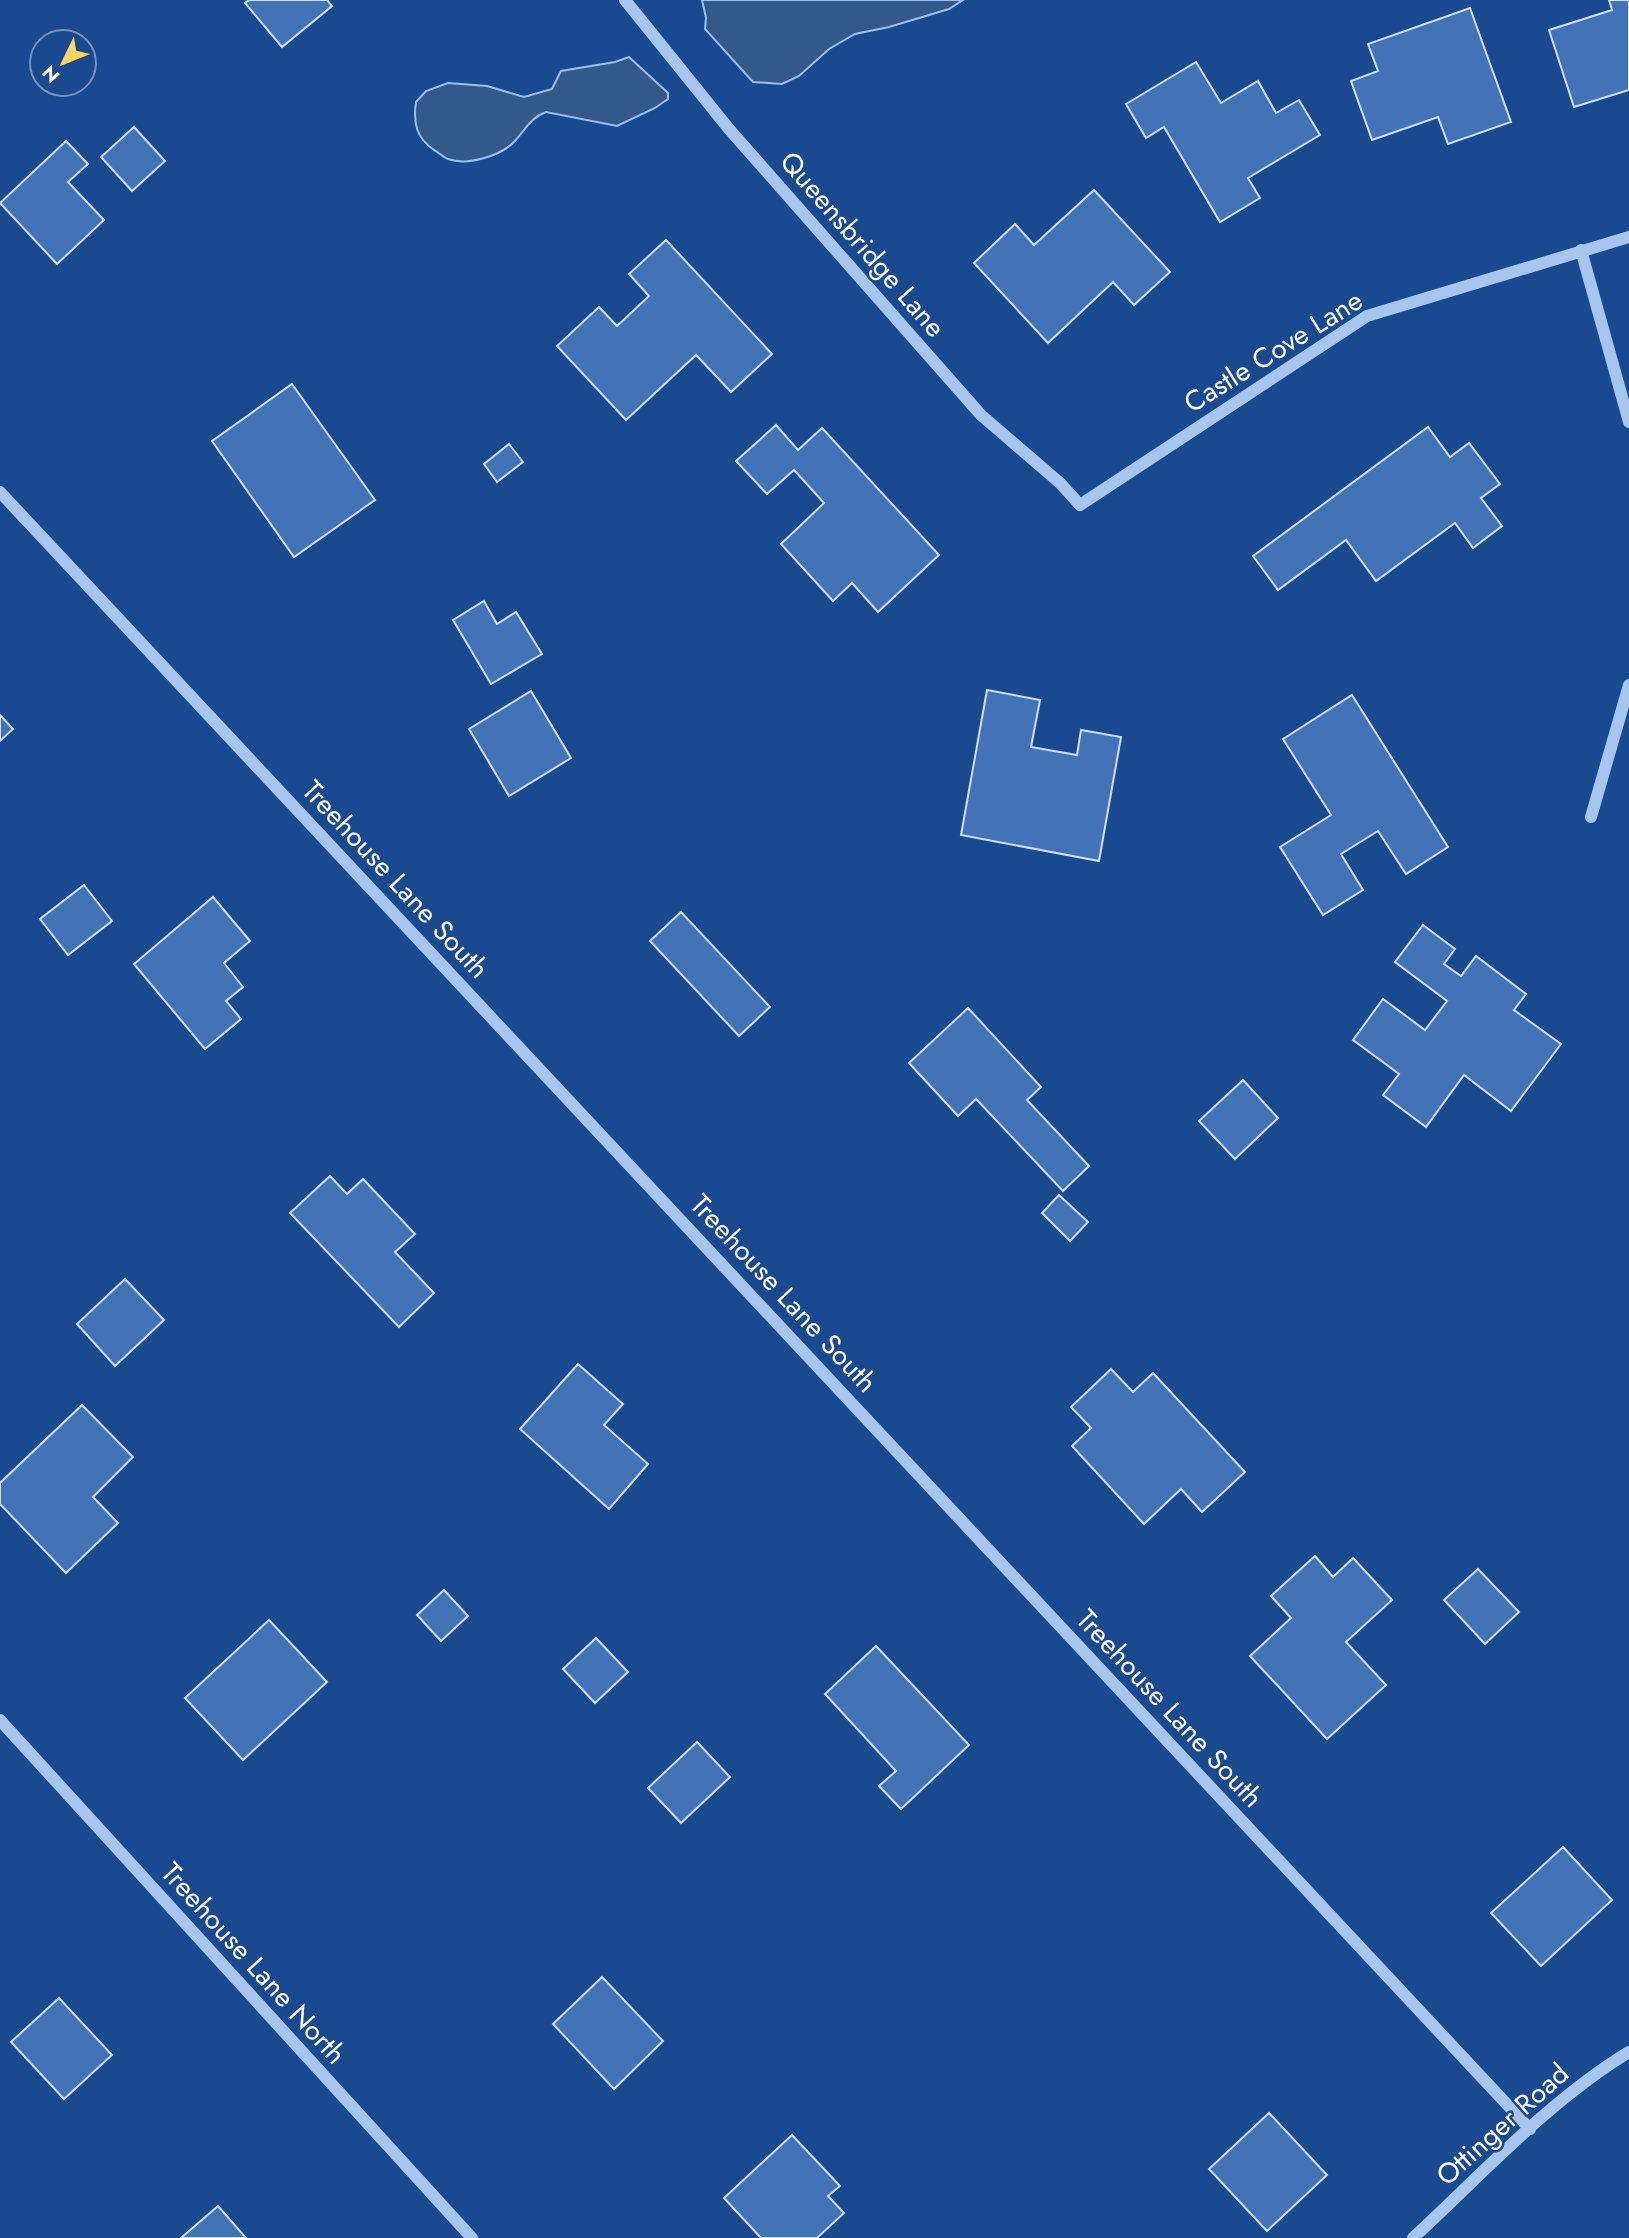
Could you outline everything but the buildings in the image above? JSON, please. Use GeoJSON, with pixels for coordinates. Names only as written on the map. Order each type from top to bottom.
{"type":"FeatureCollection","features":[{"type":"Feature","properties":{"kind":"street","name":"Queensbridge Lane"},"geometry":{"type":"LineString","coordinates":[[625,0],[729,129],[981,415],[1080,505]]}},
{"type":"Feature","properties":{"kind":"street","name":"Castle Cove Lane"},"geometry":{"type":"LineString","coordinates":[[1080,505],[1367,316],[1629,237]]}},
{"type":"Feature","properties":{"kind":"street"},"geometry":{"type":"LineString","coordinates":[[1581,250],[1629,422]]}},
{"type":"Feature","properties":{"kind":"street","name":"Treehouse Lane South"},"geometry":{"type":"LineString","coordinates":[[0,492],[1530,2129]]}},
{"type":"Feature","properties":{"kind":"street"},"geometry":{"type":"LineString","coordinates":[[1591,817],[1629,685]]}},
{"type":"Feature","properties":{"kind":"street","name":"Treehouse Lane North"},"geometry":{"type":"LineString","coordinates":[[0,1720],[472,2238]]}},
{"type":"Feature","properties":{"kind":"street","name":"Ottinger Road"},"geometry":{"type":"LineString","coordinates":[[1413,2238],[1530,2129],[1598,2071],[1629,2052]]}},
{"type":"Feature","properties":{"kind":"water"},"geometry":{"type":"Polygon","coordinates":[[[702,0],[963,0],[949,9],[855,34],[829,49],[799,76],[782,84],[753,82],[705,29],[706,18],[702,0]]]}},
{"type":"Feature","properties":{"kind":"water"},"geometry":{"type":"Polygon","coordinates":[[[629,57],[668,93],[668,99],[617,126],[546,112],[532,121],[515,141],[501,151],[465,161],[442,156],[423,140],[417,129],[416,102],[426,91],[448,83],[487,86],[524,97],[552,89],[561,71],[629,57]]]}}]}
